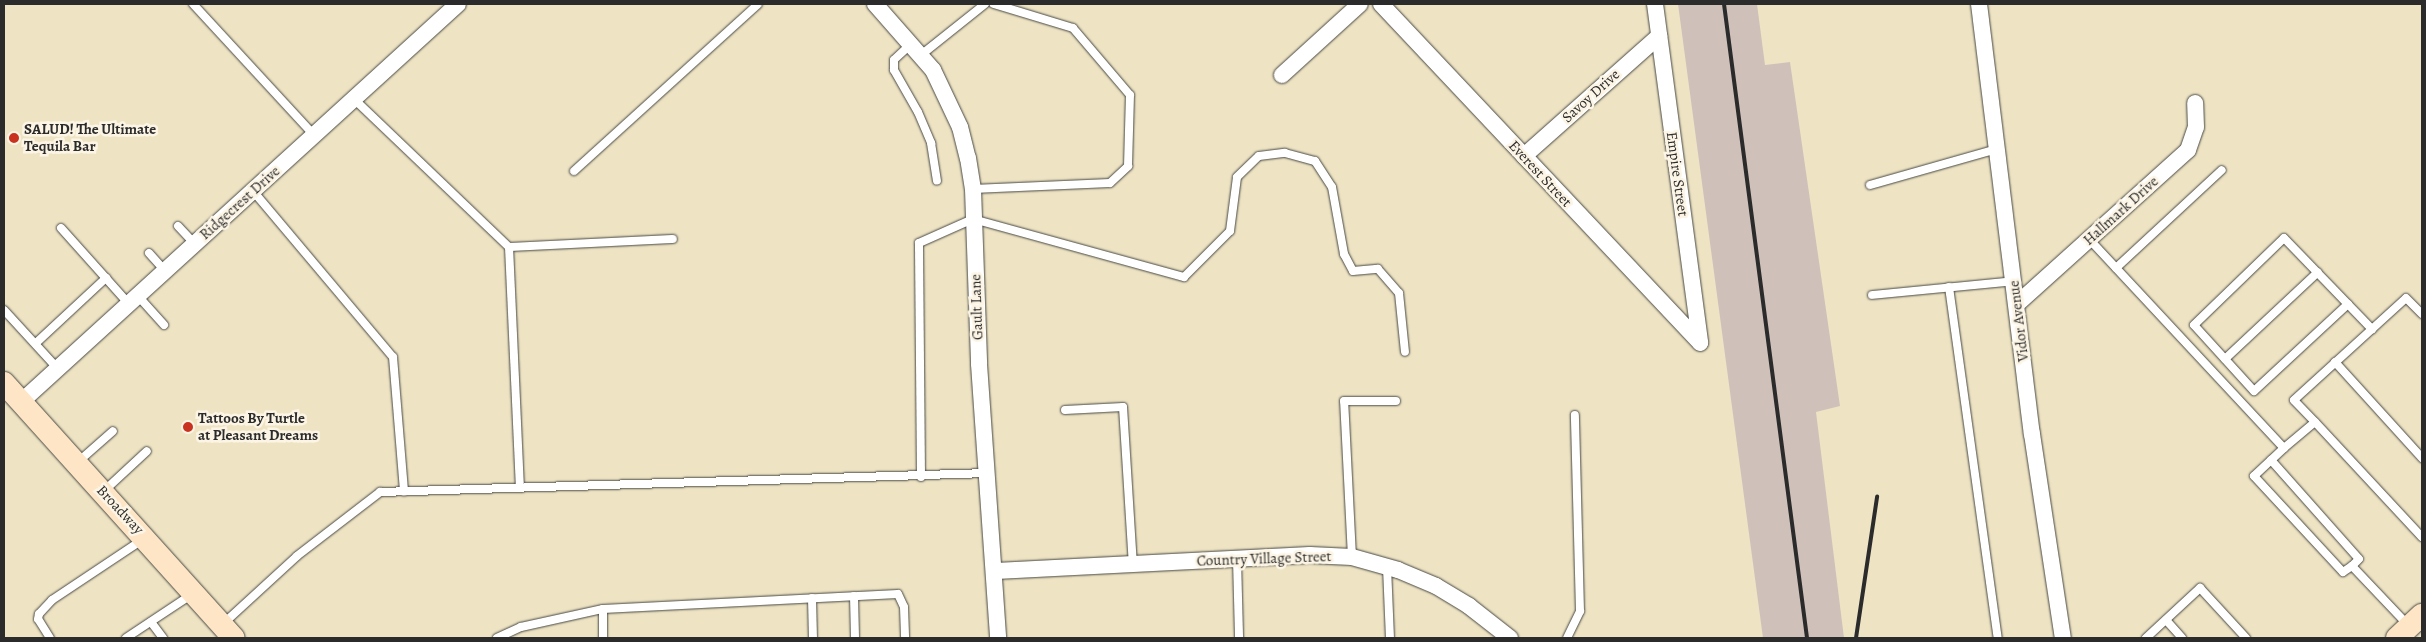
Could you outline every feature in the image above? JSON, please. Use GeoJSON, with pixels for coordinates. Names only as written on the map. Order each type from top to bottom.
{"type":"FeatureCollection","features":[{"type":"Feature","properties":{"kind":"main road","name":"Broadway"},"geometry":{"type":"LineString","coordinates":[[4,383],[195,593],[228,632]]}},
{"type":"Feature","properties":{"kind":"street","name":"Gault Lane"},"geometry":{"type":"LineString","coordinates":[[875,4],[933,70],[960,127],[973,189],[986,473],[996,571],[998,638]]}},
{"type":"Feature","properties":{"kind":"street"},"geometry":{"type":"LineString","coordinates":[[1282,76],[1360,4]]}},
{"type":"Feature","properties":{"kind":"street","name":"Everest Street"},"geometry":{"type":"LineString","coordinates":[[1381,4],[1700,343]]}},
{"type":"Feature","properties":{"kind":"street","name":"Empire Street"},"geometry":{"type":"LineString","coordinates":[[1655,4],[1700,343]]}},
{"type":"Feature","properties":{"kind":"street","name":"Vidor Avenue"},"geometry":{"type":"LineString","coordinates":[[1979,4],[2032,434],[2062,638]]}},
{"type":"Feature","properties":{"kind":"street","name":"Ridgecrest Drive"},"geometry":{"type":"LineString","coordinates":[[21,402],[354,99],[448,7]]}},
{"type":"Feature","properties":{"kind":"street","name":"Savoy Drive"},"geometry":{"type":"LineString","coordinates":[[1524,156],[1658,36]]}},
{"type":"Feature","properties":{"kind":"street","name":"Hallmark Drive"},"geometry":{"type":"LineString","coordinates":[[2017,304],[2188,150],[2196,127],[2195,103]]}},
{"type":"Feature","properties":{"kind":"street","name":"Country Village Street"},"geometry":{"type":"LineString","coordinates":[[996,571],[1310,555],[1352,558],[1388,567],[1436,586],[1469,606],[1510,638]]}},
{"type":"Feature","properties":{"kind":"lane"},"geometry":{"type":"LineString","coordinates":[[193,4],[314,135]]}},
{"type":"Feature","properties":{"kind":"lane"},"geometry":{"type":"LineString","coordinates":[[574,171],[758,4]]}},
{"type":"Feature","properties":{"kind":"lane"},"geometry":{"type":"LineString","coordinates":[[938,181],[931,144],[918,112],[894,70],[894,60],[916,49],[985,4]]}},
{"type":"Feature","properties":{"kind":"lane"},"geometry":{"type":"LineString","coordinates":[[973,189],[1110,183],[1128,166],[1130,95],[1072,28],[994,4]]}},
{"type":"Feature","properties":{"kind":"lane"},"geometry":{"type":"LineString","coordinates":[[354,99],[509,247],[520,488]]}},
{"type":"Feature","properties":{"kind":"lane"},"geometry":{"type":"LineString","coordinates":[[1870,185],[1998,149]]}},
{"type":"Feature","properties":{"kind":"lane"},"geometry":{"type":"LineString","coordinates":[[921,477],[919,244],[973,220],[1184,277],[1230,231],[1237,177],[1259,156],[1285,152],[1315,161],[1332,186],[1344,254],[1353,270],[1378,269],[1399,293],[1405,352]]}},
{"type":"Feature","properties":{"kind":"lane"},"geometry":{"type":"LineString","coordinates":[[2116,268],[2222,170]]}},
{"type":"Feature","properties":{"kind":"lane"},"geometry":{"type":"LineString","coordinates":[[253,191],[393,357],[404,492]]}},
{"type":"Feature","properties":{"kind":"lane"},"geometry":{"type":"LineString","coordinates":[[178,226],[195,244]]}},
{"type":"Feature","properties":{"kind":"lane"},"geometry":{"type":"LineString","coordinates":[[61,228],[106,278],[164,326]]}},
{"type":"Feature","properties":{"kind":"lane"},"geometry":{"type":"LineString","coordinates":[[2348,304],[2254,391],[2194,325],[2284,238],[2318,272],[2372,329]]}},
{"type":"Feature","properties":{"kind":"lane"},"geometry":{"type":"LineString","coordinates":[[509,247],[673,239]]}},
{"type":"Feature","properties":{"kind":"lane"},"geometry":{"type":"LineString","coordinates":[[2089,239],[2284,448]]}},
{"type":"Feature","properties":{"kind":"lane"},"geometry":{"type":"LineString","coordinates":[[149,253],[165,271]]}},
{"type":"Feature","properties":{"kind":"lane"},"geometry":{"type":"LineString","coordinates":[[2225,359],[2318,272]]}},
{"type":"Feature","properties":{"kind":"lane"},"geometry":{"type":"LineString","coordinates":[[36,343],[106,278]]}},
{"type":"Feature","properties":{"kind":"lane"},"geometry":{"type":"LineString","coordinates":[[1872,295],[2014,281]]}},
{"type":"Feature","properties":{"kind":"lane"},"geometry":{"type":"LineString","coordinates":[[1949,287],[1998,638]]}},
{"type":"Feature","properties":{"kind":"lane"},"geometry":{"type":"LineString","coordinates":[[2422,314],[2406,298],[2294,400],[2422,537]]}},
{"type":"Feature","properties":{"kind":"lane"},"geometry":{"type":"LineString","coordinates":[[4,310],[58,369]]}},
{"type":"Feature","properties":{"kind":"lane"},"geometry":{"type":"LineString","coordinates":[[2335,362],[2422,458]]}},
{"type":"Feature","properties":{"kind":"lane"},"geometry":{"type":"LineString","coordinates":[[1352,558],[1344,401],[1396,401]]}},
{"type":"Feature","properties":{"kind":"lane"},"geometry":{"type":"LineString","coordinates":[[1065,410],[1123,407],[1133,564]]}},
{"type":"Feature","properties":{"kind":"lane"},"geometry":{"type":"LineString","coordinates":[[1567,638],[1580,611],[1575,415]]}},
{"type":"Feature","properties":{"kind":"lane"},"geometry":{"type":"LineString","coordinates":[[2271,460],[2359,559],[2352,566],[2343,572],[2254,476],[2271,460],[2284,448],[2315,422]]}},
{"type":"Feature","properties":{"kind":"lane"},"geometry":{"type":"LineString","coordinates":[[77,463],[112,431]]}},
{"type":"Feature","properties":{"kind":"lane"},"geometry":{"type":"LineString","coordinates":[[103,492],[147,451]]}},
{"type":"Feature","properties":{"kind":"lane"},"geometry":{"type":"LineString","coordinates":[[228,632],[297,556],[380,492],[921,477],[986,473]]}},
{"type":"Feature","properties":{"kind":"lane"},"geometry":{"type":"LineString","coordinates":[[50,638],[38,619],[39,614],[52,600],[145,538]]}},
{"type":"Feature","properties":{"kind":"lane"},"geometry":{"type":"LineString","coordinates":[[1237,559],[1239,638]]}},
{"type":"Feature","properties":{"kind":"lane"},"geometry":{"type":"LineString","coordinates":[[2352,566],[2410,627]]}},
{"type":"Feature","properties":{"kind":"lane"},"geometry":{"type":"LineString","coordinates":[[1388,567],[1390,638]]}},
{"type":"Feature","properties":{"kind":"lane"},"geometry":{"type":"LineString","coordinates":[[2146,638],[2200,588],[2246,638]]}},
{"type":"Feature","properties":{"kind":"lane"},"geometry":{"type":"LineString","coordinates":[[126,638],[195,593]]}},
{"type":"Feature","properties":{"kind":"lane"},"geometry":{"type":"LineString","coordinates":[[497,638],[522,627],[603,608],[898,594],[904,608],[905,638]]}},
{"type":"Feature","properties":{"kind":"lane"},"geometry":{"type":"LineString","coordinates":[[854,596],[855,638]]}},
{"type":"Feature","properties":{"kind":"lane"},"geometry":{"type":"LineString","coordinates":[[812,598],[813,638]]}},
{"type":"Feature","properties":{"kind":"lane"},"geometry":{"type":"LineString","coordinates":[[603,608],[603,638]]}},
{"type":"Feature","properties":{"kind":"lane"},"geometry":{"type":"LineString","coordinates":[[2166,620],[2182,638]]}},
{"type":"Feature","properties":{"kind":"lane"},"geometry":{"type":"LineString","coordinates":[[151,622],[164,638]]}},
{"type":"Feature","properties":{"kind":"shaded area"},"geometry":{"type":"Polygon","coordinates":[[[1678,4],[1757,4],[1765,65],[1790,62],[1840,406],[1816,412],[1844,638],[1763,638],[1678,4]]]}},
{"type":"Feature","properties":{"kind":"railway"},"geometry":{"type":"LineString","coordinates":[[1724,4],[1807,638]]}},
{"type":"Feature","properties":{"kind":"railway"},"geometry":{"type":"LineString","coordinates":[[1856,638],[1877,497]]}},
{"type":"Feature","properties":{"kind":"place","name":"SALUD! The Ultimate Tequila Bar"},"geometry":{"type":"Point","coordinates":[14,138]}},
{"type":"Feature","properties":{"kind":"place","name":"Tattoos By Turtle at Pleasant Dreams"},"geometry":{"type":"Point","coordinates":[188,427]}}]}
